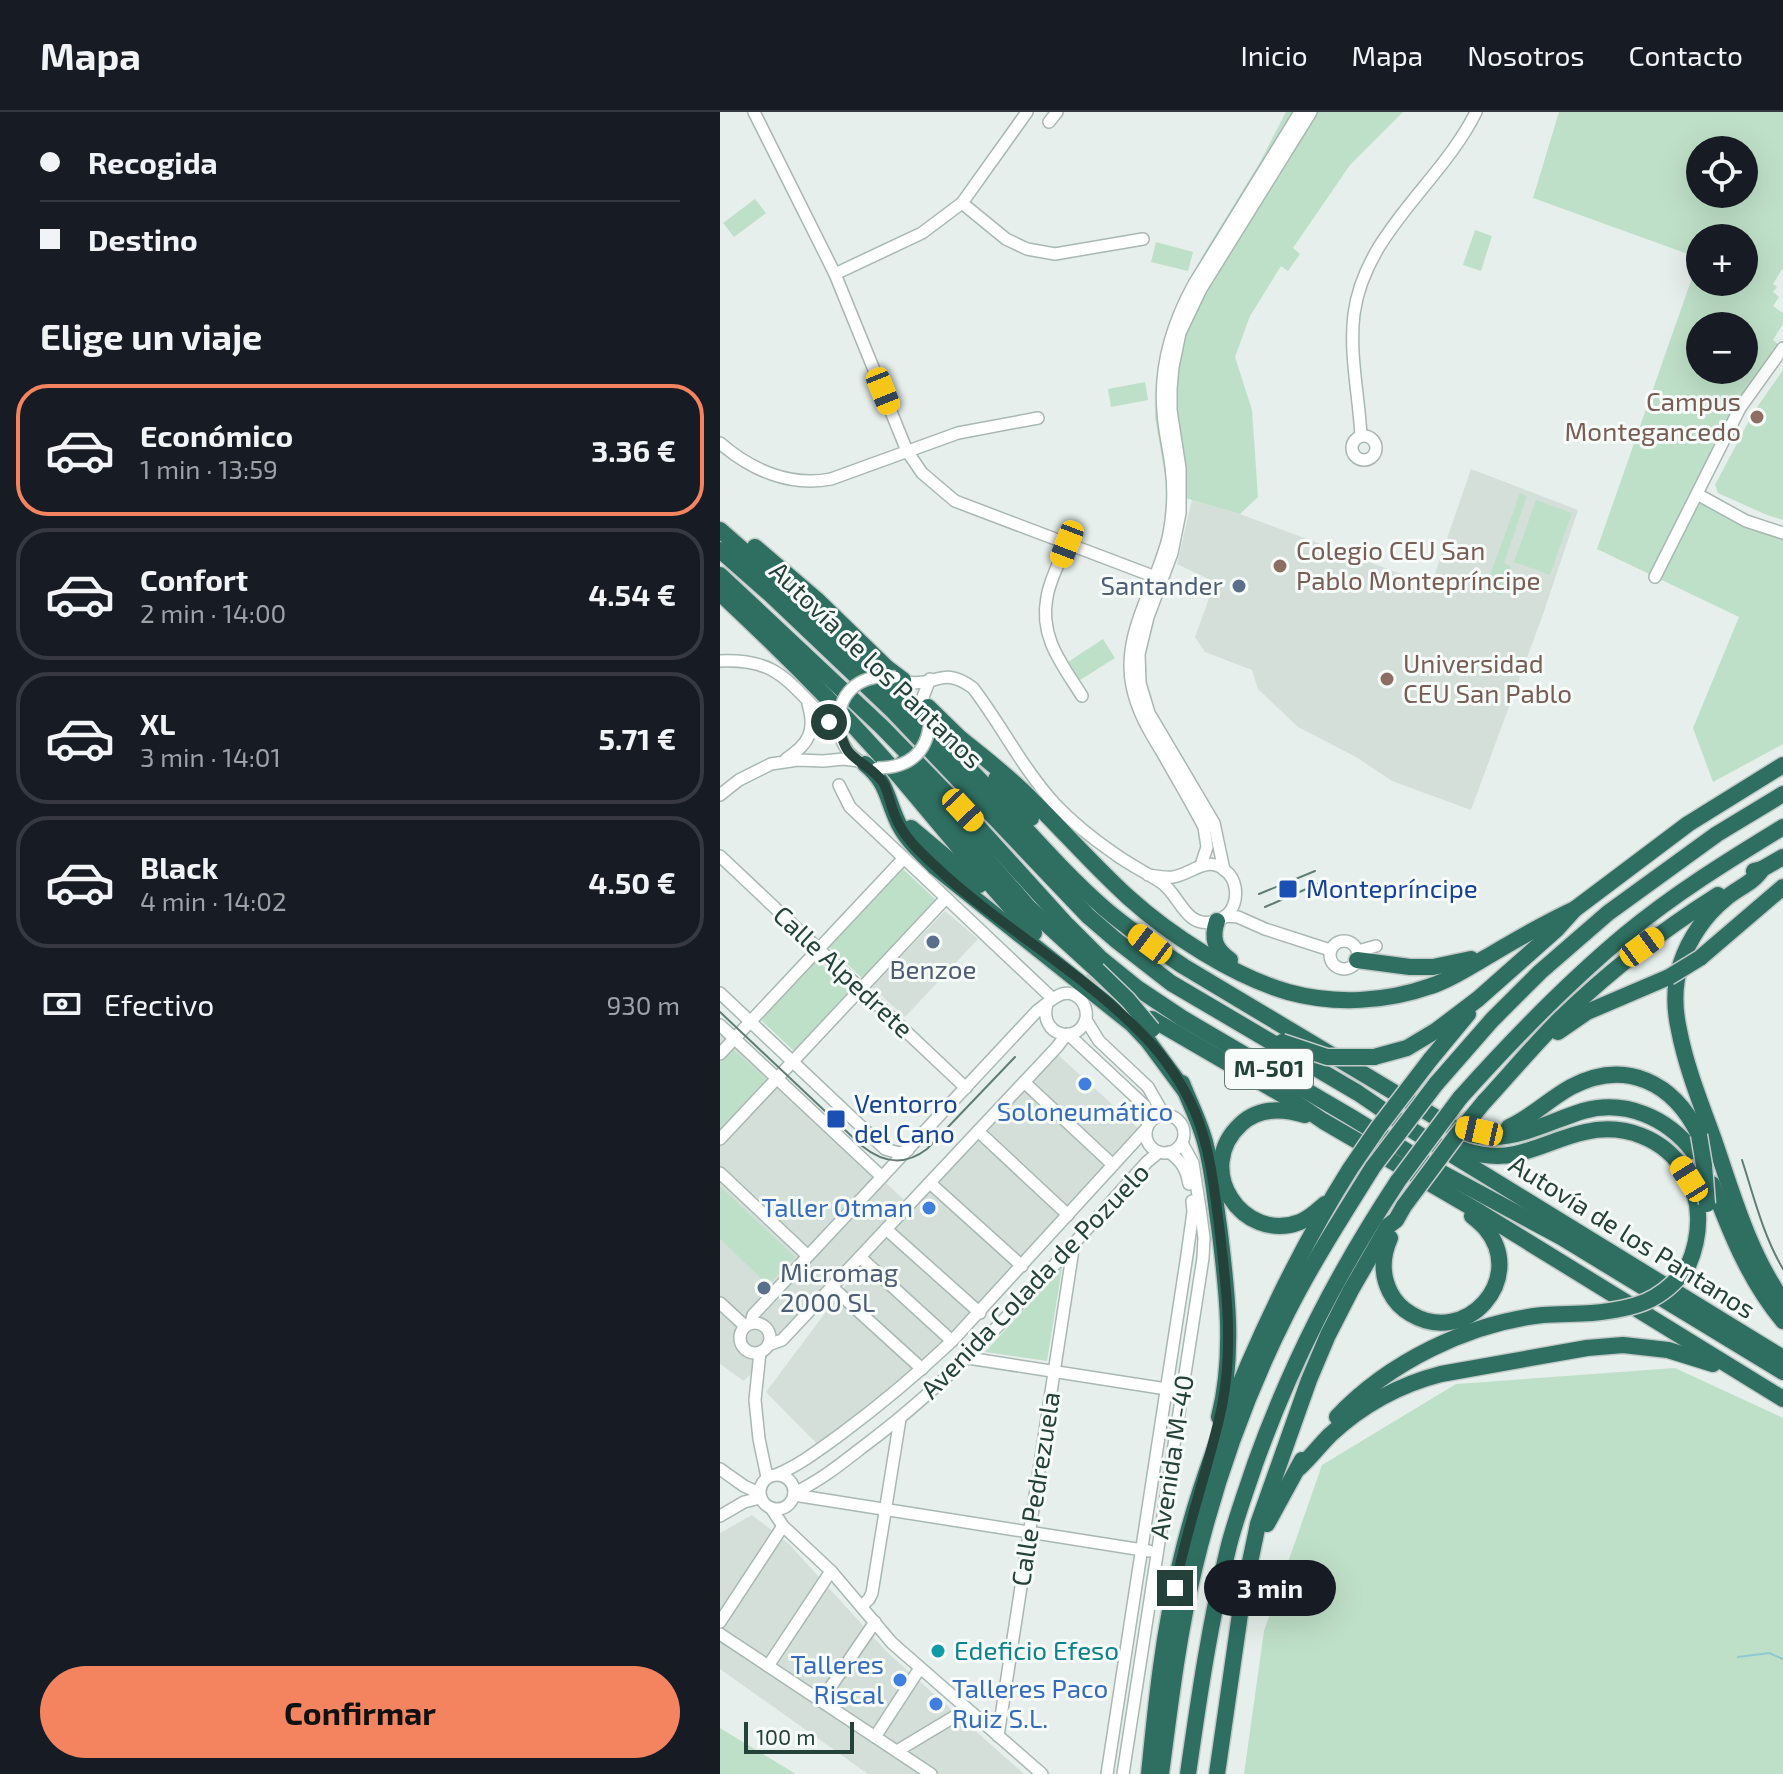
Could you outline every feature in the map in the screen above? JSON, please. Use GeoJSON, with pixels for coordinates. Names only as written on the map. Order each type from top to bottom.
{"type":"FeatureCollection","features":[{"type":"Feature","properties":{"kind":"highway"},"geometry":{"type":"LineString","coordinates":[[720,517],[817,600],[902,680]]}},
{"type":"Feature","properties":{"kind":"highway"},"geometry":{"type":"LineString","coordinates":[[720,530],[904,702],[1058,864],[1121,922],[1183,966],[1472,1136],[1518,1134],[1586,1110],[1608,1107],[1654,1118],[1696,1143]]}},
{"type":"Feature","properties":{"kind":"highway","name":"Autovía de los Pantanos"},"geometry":{"type":"LineString","coordinates":[[720,550],[893,711],[1088,916],[1171,983],[1358,1093],[1415,1132],[1783,1358]]}},
{"type":"Feature","properties":{"kind":"highway","name":"Autovía de los Pantanos"},"geometry":{"type":"LineString","coordinates":[[720,575],[882,727],[963,810],[1067,925],[1100,958],[1137,988],[1444,1174],[1561,1237],[1783,1372]]}},
{"type":"Feature","properties":{"kind":"highway"},"geometry":{"type":"LineString","coordinates":[[720,593],[863,736],[992,889],[1034,933]]}},
{"type":"Feature","properties":{"kind":"highway"},"geometry":{"type":"LineString","coordinates":[[826,674],[834,687],[1029,908],[1091,973]]}},
{"type":"Feature","properties":{"kind":"highway"},"geometry":{"type":"LineString","coordinates":[[927,706],[1034,801],[1129,899],[1169,931],[1253,979],[1288,992],[1321,999],[1369,1000],[1403,995],[1433,986],[1575,909]]}},
{"type":"Feature","properties":{"kind":"highway"},"geometry":{"type":"LineString","coordinates":[[961,739],[1121,922]]}},
{"type":"Feature","properties":{"kind":"highway"},"geometry":{"type":"LineString","coordinates":[[867,764],[885,787],[896,820],[909,841],[935,867],[1132,1024],[1185,1091]]}},
{"type":"Feature","properties":{"kind":"highway"},"geometry":{"type":"LineString","coordinates":[[1233,1021],[1327,1057],[1374,1057],[1407,1048],[1478,999],[1557,929],[1575,909],[1688,824],[1783,765]]}},
{"type":"Feature","properties":{"kind":"highway"},"geometry":{"type":"LineString","coordinates":[[1161,1774],[1184,1614],[1224,1466],[1243,1412],[1286,1316],[1322,1248],[1373,1167],[1436,1084],[1492,1020],[1540,972],[1608,913],[1717,834],[1783,794]]}},
{"type":"Feature","properties":{"kind":"highway"},"geometry":{"type":"LineString","coordinates":[[890,801],[915,833],[1034,933],[1128,1000],[1152,1024],[1166,1049],[1195,1113],[1206,1146],[1222,1252],[1227,1368],[1208,1467]]}},
{"type":"Feature","properties":{"kind":"highway"},"geometry":{"type":"LineString","coordinates":[[1188,1774],[1203,1670],[1229,1544],[1269,1425],[1312,1327],[1365,1231],[1460,1098],[1561,992],[1627,933],[1679,894],[1783,827]]}},
{"type":"Feature","properties":{"kind":"highway"},"geometry":{"type":"LineString","coordinates":[[1217,1774],[1242,1600],[1258,1524],[1328,1335],[1388,1226],[1484,1102],[1576,1004],[1642,947],[1692,911],[1783,857]]}},
{"type":"Feature","properties":{"kind":"highway"},"geometry":{"type":"LineString","coordinates":[[1762,869],[1758,876],[1709,914],[1694,935],[1681,963],[1676,987],[1676,1012],[1685,1053],[1749,1240],[1783,1301]]}},
{"type":"Feature","properties":{"kind":"highway"},"geometry":{"type":"LineString","coordinates":[[1525,1057],[1587,1012],[1669,977],[1700,958],[1783,887]]}},
{"type":"Feature","properties":{"kind":"highway"},"geometry":{"type":"LineString","coordinates":[[1221,919],[1213,931],[1214,942],[1220,953],[1253,979]]}},
{"type":"Feature","properties":{"kind":"highway"},"geometry":{"type":"LineString","coordinates":[[1357,956],[1410,967],[1433,967],[1492,954]]}},
{"type":"Feature","properties":{"kind":"highway"},"geometry":{"type":"LineString","coordinates":[[1149,1774],[1170,1610],[1189,1527],[1231,1404],[1274,1308],[1332,1197],[1395,1105],[1478,999]]}},
{"type":"Feature","properties":{"kind":"highway"},"geometry":{"type":"LineString","coordinates":[[1152,1024],[1295,1102],[1783,1399]]}},
{"type":"Feature","properties":{"kind":"highway"},"geometry":{"type":"LineString","coordinates":[[1299,1468],[1321,1433],[1351,1402],[1420,1354],[1500,1323],[1543,1315],[1592,1313],[1638,1306],[1661,1294],[1678,1280],[1703,1238],[1707,1204],[1704,1165],[1691,1119],[1681,1105],[1656,1085],[1623,1075],[1601,1076],[1569,1088],[1526,1120],[1497,1130],[1479,1131],[1459,1126],[1427,1112]]}},
{"type":"Feature","properties":{"kind":"highway"},"geometry":{"type":"LineString","coordinates":[[1358,1093],[1459,1149],[1483,1155],[1513,1155],[1601,1129],[1634,1133],[1650,1139],[1679,1163],[1695,1196],[1699,1217],[1691,1258]]}},
{"type":"Feature","properties":{"kind":"highway"},"geometry":{"type":"LineString","coordinates":[[1323,1121],[1289,1110],[1275,1109],[1260,1113],[1231,1134],[1220,1165],[1222,1181],[1235,1204],[1248,1216],[1262,1222],[1279,1226],[1298,1223],[1332,1197]]}},
{"type":"Feature","properties":{"kind":"highway"},"geometry":{"type":"LineString","coordinates":[[1712,1184],[1738,1251],[1760,1290],[1783,1321]]}},
{"type":"Feature","properties":{"kind":"highway"},"geometry":{"type":"LineString","coordinates":[[1400,1213],[1384,1251],[1386,1285],[1403,1310],[1435,1323],[1452,1323],[1467,1317],[1491,1296],[1499,1266],[1496,1247],[1487,1230],[1457,1200]]}},
{"type":"Feature","properties":{"kind":"highway"},"geometry":{"type":"LineString","coordinates":[[1252,1554],[1299,1468],[1328,1437],[1357,1411],[1391,1391],[1418,1380],[1587,1348],[1623,1345],[1668,1350],[1736,1371]]}},
{"type":"Feature","properties":{"kind":"street"},"geometry":{"type":"LineString","coordinates":[[753,112],[835,274],[907,451],[922,473],[955,501],[1158,578]]}},
{"type":"Feature","properties":{"kind":"street"},"geometry":{"type":"LineString","coordinates":[[1224,870],[1214,823],[1149,713],[1140,683],[1139,654],[1172,512],[1172,470],[1162,400],[1164,364],[1180,310],[1194,284],[1300,112]]}},
{"type":"Feature","properties":{"kind":"street"},"geometry":{"type":"LineString","coordinates":[[1201,865],[1207,847],[1204,827],[1141,717],[1131,683],[1130,655],[1133,635],[1177,536],[1181,500],[1180,468],[1171,389],[1180,333],[1201,289],[1311,112]]}},
{"type":"Feature","properties":{"kind":"street"},"geometry":{"type":"LineString","coordinates":[[1361,436],[1353,329],[1361,284],[1376,250],[1451,153],[1476,112]]}},
{"type":"Feature","properties":{"kind":"street"},"geometry":{"type":"LineString","coordinates":[[835,274],[922,233],[962,203],[1023,114]]}},
{"type":"Feature","properties":{"kind":"street"},"geometry":{"type":"LineString","coordinates":[[962,203],[1006,239],[1027,249],[1055,254],[1143,239]]}},
{"type":"Feature","properties":{"kind":"street"},"geometry":{"type":"LineString","coordinates":[[1655,577],[1740,408],[1783,348]]}},
{"type":"Feature","properties":{"kind":"street"},"geometry":{"type":"LineString","coordinates":[[720,443],[737,458],[779,478],[814,482],[831,479],[958,433],[1038,418]]}},
{"type":"Feature","properties":{"kind":"street"},"geometry":{"type":"LineString","coordinates":[[1697,494],[1746,521],[1783,533]]}},
{"type":"Feature","properties":{"kind":"street"},"geometry":{"type":"LineString","coordinates":[[1067,544],[1047,596],[1045,628],[1058,657],[1082,696]]}},
{"type":"Feature","properties":{"kind":"street"},"geometry":{"type":"LineString","coordinates":[[720,661],[753,662],[769,667],[807,699],[839,734],[851,755],[867,764]]}},
{"type":"Feature","properties":{"kind":"street"},"geometry":{"type":"LineString","coordinates":[[815,761],[837,747],[841,704],[857,684],[882,675],[916,683],[940,676],[963,681],[973,688],[1031,776],[1055,804],[1096,841],[1170,889],[1189,917],[1207,923],[1238,917],[1330,950]]}},
{"type":"Feature","properties":{"kind":"street"},"geometry":{"type":"LineString","coordinates":[[720,795],[759,768],[782,761],[844,759],[892,768],[905,763],[917,755],[930,730],[927,706],[930,679]]}},
{"type":"Feature","properties":{"kind":"street"},"geometry":{"type":"LineString","coordinates":[[902,680],[927,706]]}},
{"type":"Feature","properties":{"kind":"street"},"geometry":{"type":"LineString","coordinates":[[782,761],[801,747],[811,731],[812,716],[807,699]]}},
{"type":"Feature","properties":{"kind":"street"},"geometry":{"type":"LineString","coordinates":[[839,785],[850,807],[1050,1001]]}},
{"type":"Feature","properties":{"kind":"street","name":"Calle Alpedrete"},"geometry":{"type":"LineString","coordinates":[[720,856],[966,1088]]}},
{"type":"Feature","properties":{"kind":"street"},"geometry":{"type":"LineString","coordinates":[[720,1054],[904,858]]}},
{"type":"Feature","properties":{"kind":"street"},"geometry":{"type":"LineString","coordinates":[[1148,875],[1173,877],[1201,865],[1217,866],[1232,879],[1242,908],[1265,929]]}},
{"type":"Feature","properties":{"kind":"street"},"geometry":{"type":"LineString","coordinates":[[1178,900],[1180,881],[1186,873]]}},
{"type":"Feature","properties":{"kind":"street"},"geometry":{"type":"LineString","coordinates":[[1221,919],[1231,911],[1236,897]]}},
{"type":"Feature","properties":{"kind":"street"},"geometry":{"type":"LineString","coordinates":[[720,1139],[946,898]]}},
{"type":"Feature","properties":{"kind":"street"},"geometry":{"type":"LineString","coordinates":[[1357,956],[1351,942],[1340,941],[1334,944],[1329,957],[1333,964],[1346,969],[1353,966],[1357,956],[1376,946]]}},
{"type":"Feature","properties":{"kind":"street"},"geometry":{"type":"LineString","coordinates":[[720,993],[885,1149],[899,1153],[908,1150]]}},
{"type":"Feature","properties":{"kind":"street"},"geometry":{"type":"LineString","coordinates":[[1067,1034],[782,1340],[750,1352],[742,1345],[740,1335],[753,1315],[1037,1011],[1060,994],[1077,996],[1083,1003],[1086,1020],[1099,1041],[1148,1087],[1154,1121],[1146,1139],[1151,1147],[1164,1152],[1176,1149],[1182,1143],[1184,1133],[1181,1124],[1174,1117],[1154,1121]]}},
{"type":"Feature","properties":{"kind":"street"},"geometry":{"type":"LineString","coordinates":[[1050,1001],[1045,1012],[1046,1021],[1058,1033],[1079,1030],[1086,1020]]}},
{"type":"Feature","properties":{"kind":"street"},"geometry":{"type":"LineString","coordinates":[[720,1025],[882,1177]]}},
{"type":"Feature","properties":{"kind":"street"},"geometry":{"type":"LineString","coordinates":[[1067,1034],[1145,1106],[1154,1121]]}},
{"type":"Feature","properties":{"kind":"street"},"geometry":{"type":"LineString","coordinates":[[1024,1082],[1113,1165]]}},
{"type":"Feature","properties":{"kind":"street","name":"Avenida Colada de Pozuelo"},"geometry":{"type":"LineString","coordinates":[[720,1516],[835,1438],[922,1369],[980,1313],[1154,1121]]}},
{"type":"Feature","properties":{"kind":"street"},"geometry":{"type":"LineString","coordinates":[[978,1131],[1068,1215]]}},
{"type":"Feature","properties":{"kind":"street","name":"Avenida M-40"},"geometry":{"type":"LineString","coordinates":[[1123,1774],[1203,1258],[1204,1238],[1193,1163],[1182,1143]]}},
{"type":"Feature","properties":{"kind":"street","name":"Avenida Colada de Pozuelo"},"geometry":{"type":"LineString","coordinates":[[794,1494],[823,1477],[900,1419],[968,1358],[1147,1162],[1164,1152]]}},
{"type":"Feature","properties":{"kind":"street","name":"Avenida M-40"},"geometry":{"type":"LineString","coordinates":[[1107,1774],[1193,1212],[1186,1169],[1181,1161],[1164,1152]]}},
{"type":"Feature","properties":{"kind":"street"},"geometry":{"type":"LineString","coordinates":[[720,1173],[808,1256]]}},
{"type":"Feature","properties":{"kind":"street"},"geometry":{"type":"LineString","coordinates":[[930,1183],[1022,1266]]}},
{"type":"Feature","properties":{"kind":"street"},"geometry":{"type":"LineString","coordinates":[[886,1229],[980,1313]]}},
{"type":"Feature","properties":{"kind":"street","name":"Calle Pedrezuela"},"geometry":{"type":"LineString","coordinates":[[998,1736],[1074,1242]]}},
{"type":"Feature","properties":{"kind":"street"},"geometry":{"type":"LineString","coordinates":[[860,1257],[952,1341]]}},
{"type":"Feature","properties":{"kind":"street"},"geometry":{"type":"LineString","coordinates":[[832,1287],[922,1369]]}},
{"type":"Feature","properties":{"kind":"street"},"geometry":{"type":"LineString","coordinates":[[720,1303],[748,1325],[760,1323],[767,1328],[770,1337],[764,1349],[755,1400],[765,1485],[771,1508],[787,1530],[831,1571],[892,1643],[1042,1774]]}},
{"type":"Feature","properties":{"kind":"street"},"geometry":{"type":"LineString","coordinates":[[968,1358],[1182,1392]]}},
{"type":"Feature","properties":{"kind":"street"},"geometry":{"type":"LineString","coordinates":[[862,1606],[872,1593],[900,1419]]}},
{"type":"Feature","properties":{"kind":"street"},"geometry":{"type":"LineString","coordinates":[[720,1469],[731,1476],[765,1485],[783,1475],[791,1483],[792,1500],[784,1507],[771,1508]]}},
{"type":"Feature","properties":{"kind":"street"},"geometry":{"type":"LineString","coordinates":[[794,1494],[1157,1552]]}},
{"type":"Feature","properties":{"kind":"street"},"geometry":{"type":"LineString","coordinates":[[720,1622],[787,1530],[784,1507]]}},
{"type":"Feature","properties":{"kind":"street"},"geometry":{"type":"LineString","coordinates":[[768,1666],[831,1571]]}},
{"type":"Feature","properties":{"kind":"street"},"geometry":{"type":"LineString","coordinates":[[1132,1613],[1142,1619],[1147,1615]]}},
{"type":"Feature","properties":{"kind":"street"},"geometry":{"type":"LineString","coordinates":[[821,1701],[875,1622]]}},
{"type":"Feature","properties":{"kind":"street"},"geometry":{"type":"LineString","coordinates":[[720,1634],[931,1774]]}},
{"type":"Feature","properties":{"kind":"street"},"geometry":{"type":"LineString","coordinates":[[875,1737],[920,1668]]}},
{"type":"Feature","properties":{"kind":"street"},"geometry":{"type":"LineString","coordinates":[[897,1751],[967,1709]]}},
{"type":"Feature","properties":{"kind":"shaded area"},"geometry":{"type":"Polygon","coordinates":[[[1471,469],[1578,510],[1471,810],[1392,781],[1356,757],[1298,727],[1258,689],[1252,670],[1205,652],[1195,637],[1215,582],[1177,564],[1192,500],[1240,514],[1431,585],[1471,469]]]}},
{"type":"Feature","properties":{"kind":"shaded area"},"geometry":{"type":"Polygon","coordinates":[[[945,911],[978,939],[905,1017],[872,987],[945,911]]]}},
{"type":"Feature","properties":{"kind":"shaded area"},"geometry":{"type":"Polygon","coordinates":[[[720,1032],[911,1206],[744,1381],[720,1364],[720,1032]]]}},
{"type":"Feature","properties":{"kind":"shaded area"},"geometry":{"type":"Polygon","coordinates":[[[1056,1053],[1138,1128],[943,1345],[818,1445],[766,1392],[864,1261],[1056,1053]]]}},
{"type":"Feature","properties":{"kind":"shaded area"},"geometry":{"type":"Polygon","coordinates":[[[752,1515],[788,1543],[888,1653],[1024,1774],[868,1774],[720,1669],[720,1533],[752,1515]]]}},
{"type":"Feature","properties":{"kind":"green space"},"geometry":{"type":"Polygon","coordinates":[[[1286,112],[1403,112],[1350,165],[1293,248],[1300,254],[1288,271],[1281,266],[1250,316],[1235,357],[1252,410],[1258,497],[1240,514],[1168,493],[1155,417],[1156,379],[1171,323],[1203,255],[1259,164],[1286,112]]]}},
{"type":"Feature","properties":{"kind":"green space"},"geometry":{"type":"Polygon","coordinates":[[[1559,112],[1783,112],[1783,268],[1773,284],[1777,287],[1773,292],[1779,297],[1773,306],[1783,313],[1783,324],[1773,340],[1779,345],[1758,377],[1758,312],[1686,312],[1686,384],[1754,384],[1719,437],[1690,497],[1763,532],[1783,537],[1783,744],[1713,782],[1693,728],[1739,617],[1597,549],[1686,295],[1758,296],[1758,224],[1686,224],[1686,253],[1533,198],[1559,112]]]}},
{"type":"Feature","properties":{"kind":"green space"},"geometry":{"type":"Polygon","coordinates":[[[755,199],[766,213],[734,237],[723,223],[755,199]]]}},
{"type":"Feature","properties":{"kind":"green space"},"geometry":{"type":"Polygon","coordinates":[[[1475,230],[1492,236],[1481,271],[1463,265],[1475,230]]]}},
{"type":"Feature","properties":{"kind":"green space"},"geometry":{"type":"Polygon","coordinates":[[[1156,242],[1193,252],[1188,271],[1151,262],[1156,242]]]}},
{"type":"Feature","properties":{"kind":"green space"},"geometry":{"type":"Polygon","coordinates":[[[1783,370],[1783,520],[1718,493],[1715,485],[1753,413],[1783,370]]]}},
{"type":"Feature","properties":{"kind":"green space"},"geometry":{"type":"Polygon","coordinates":[[[1145,382],[1148,400],[1111,407],[1108,389],[1145,382]]]}},
{"type":"Feature","properties":{"kind":"green space"},"geometry":{"type":"Polygon","coordinates":[[[1520,493],[1527,496],[1504,563],[1511,566],[1501,595],[1485,589],[1520,493]]]}},
{"type":"Feature","properties":{"kind":"green space"},"geometry":{"type":"Polygon","coordinates":[[[1536,500],[1572,513],[1550,575],[1514,562],[1536,500]]]}},
{"type":"Feature","properties":{"kind":"green space"},"geometry":{"type":"Polygon","coordinates":[[[1103,639],[1115,658],[1080,680],[1068,662],[1103,639]]]}},
{"type":"Feature","properties":{"kind":"green space"},"geometry":{"type":"Polygon","coordinates":[[[903,869],[936,900],[862,978],[829,947],[903,869]]]}},
{"type":"Feature","properties":{"kind":"green space"},"geometry":{"type":"Polygon","coordinates":[[[817,960],[850,991],[794,1051],[761,1020],[817,960]]]}},
{"type":"Feature","properties":{"kind":"green space"},"geometry":{"type":"Polygon","coordinates":[[[733,1049],[766,1079],[720,1129],[720,1063],[733,1049]]]}},
{"type":"Feature","properties":{"kind":"green space"},"geometry":{"type":"Polygon","coordinates":[[[720,1186],[795,1257],[768,1285],[720,1239],[720,1186]]]}},
{"type":"Feature","properties":{"kind":"green space"},"geometry":{"type":"Polygon","coordinates":[[[1062,1268],[1047,1361],[985,1352],[1062,1268]]]}},
{"type":"Feature","properties":{"kind":"green space"},"geometry":{"type":"Polygon","coordinates":[[[1675,1368],[1783,1418],[1783,1774],[1244,1774],[1264,1631],[1322,1465],[1456,1384],[1675,1368]]]}},
{"type":"Feature","properties":{"kind":"green space"},"geometry":{"type":"Polygon","coordinates":[[[720,1728],[796,1774],[720,1774],[720,1728]]]}},
{"type":"Feature","properties":{"kind":"waterway"},"geometry":{"type":"LineString","coordinates":[[1738,1657],[1769,1653],[1783,1659]]}},
{"type":"Feature","properties":{"kind":"tunnel"},"geometry":{"type":"LineString","coordinates":[[1086,976],[1122,999]]}},
{"type":"Feature","properties":{"kind":"tram line"},"geometry":{"type":"LineString","coordinates":[[1259,894],[1315,871]]}},
{"type":"Feature","properties":{"kind":"tram line"},"geometry":{"type":"LineString","coordinates":[[1265,907],[1320,883]]}},
{"type":"Feature","properties":{"kind":"tram line"},"geometry":{"type":"LineString","coordinates":[[720,1012],[862,1146],[886,1159],[911,1158],[927,1149],[1015,1057]]}},
{"type":"Feature","properties":{"kind":"tram line"},"geometry":{"type":"LineString","coordinates":[[1742,1160],[1764,1229],[1783,1269]]}},
{"type":"Feature","properties":{"kind":"place","name":"Campus Montegancedo"},"geometry":{"type":"Point","coordinates":[1757,417]}},
{"type":"Feature","properties":{"kind":"place","name":"Colegio CEU San Pablo Montepríncipe"},"geometry":{"type":"Point","coordinates":[1280,566]}},
{"type":"Feature","properties":{"kind":"place","name":"Santander"},"geometry":{"type":"Point","coordinates":[1239,586]}},
{"type":"Feature","properties":{"kind":"place","name":"Universidad CEU San Pablo"},"geometry":{"type":"Point","coordinates":[1387,679]}},
{"type":"Feature","properties":{"kind":"place","name":"Montepríncipe"},"geometry":{"type":"Point","coordinates":[1288,889]}},
{"type":"Feature","properties":{"kind":"place","name":"Benzoe"},"geometry":{"type":"Point","coordinates":[933,942]}},
{"type":"Feature","properties":{"kind":"place","name":"Soloneumático"},"geometry":{"type":"Point","coordinates":[1085,1084]}},
{"type":"Feature","properties":{"kind":"place","name":"Ventorro del Cano"},"geometry":{"type":"Point","coordinates":[836,1119]}},
{"type":"Feature","properties":{"kind":"place","name":"Taller Otman"},"geometry":{"type":"Point","coordinates":[929,1208]}},
{"type":"Feature","properties":{"kind":"place","name":"Micromag 2000 SL"},"geometry":{"type":"Point","coordinates":[764,1288]}},
{"type":"Feature","properties":{"kind":"place","name":"Edeficio Efeso"},"geometry":{"type":"Point","coordinates":[938,1651]}},
{"type":"Feature","properties":{"kind":"place","name":"Talleres Riscal"},"geometry":{"type":"Point","coordinates":[900,1680]}},
{"type":"Feature","properties":{"kind":"place","name":"Talleres Paco Ruiz S.L."},"geometry":{"type":"Point","coordinates":[936,1704]}},
{"type":"Feature","properties":{"kind":"route"},"geometry":{"type":"LineString","coordinates":[[829,722],[838,730],[851,755],[877,774],[885,787],[896,820],[909,841],[975,900],[1132,1024],[1185,1091],[1195,1113],[1206,1146],[1214,1190],[1224,1268],[1228,1351],[1222,1405],[1175,1588]]}}]}
